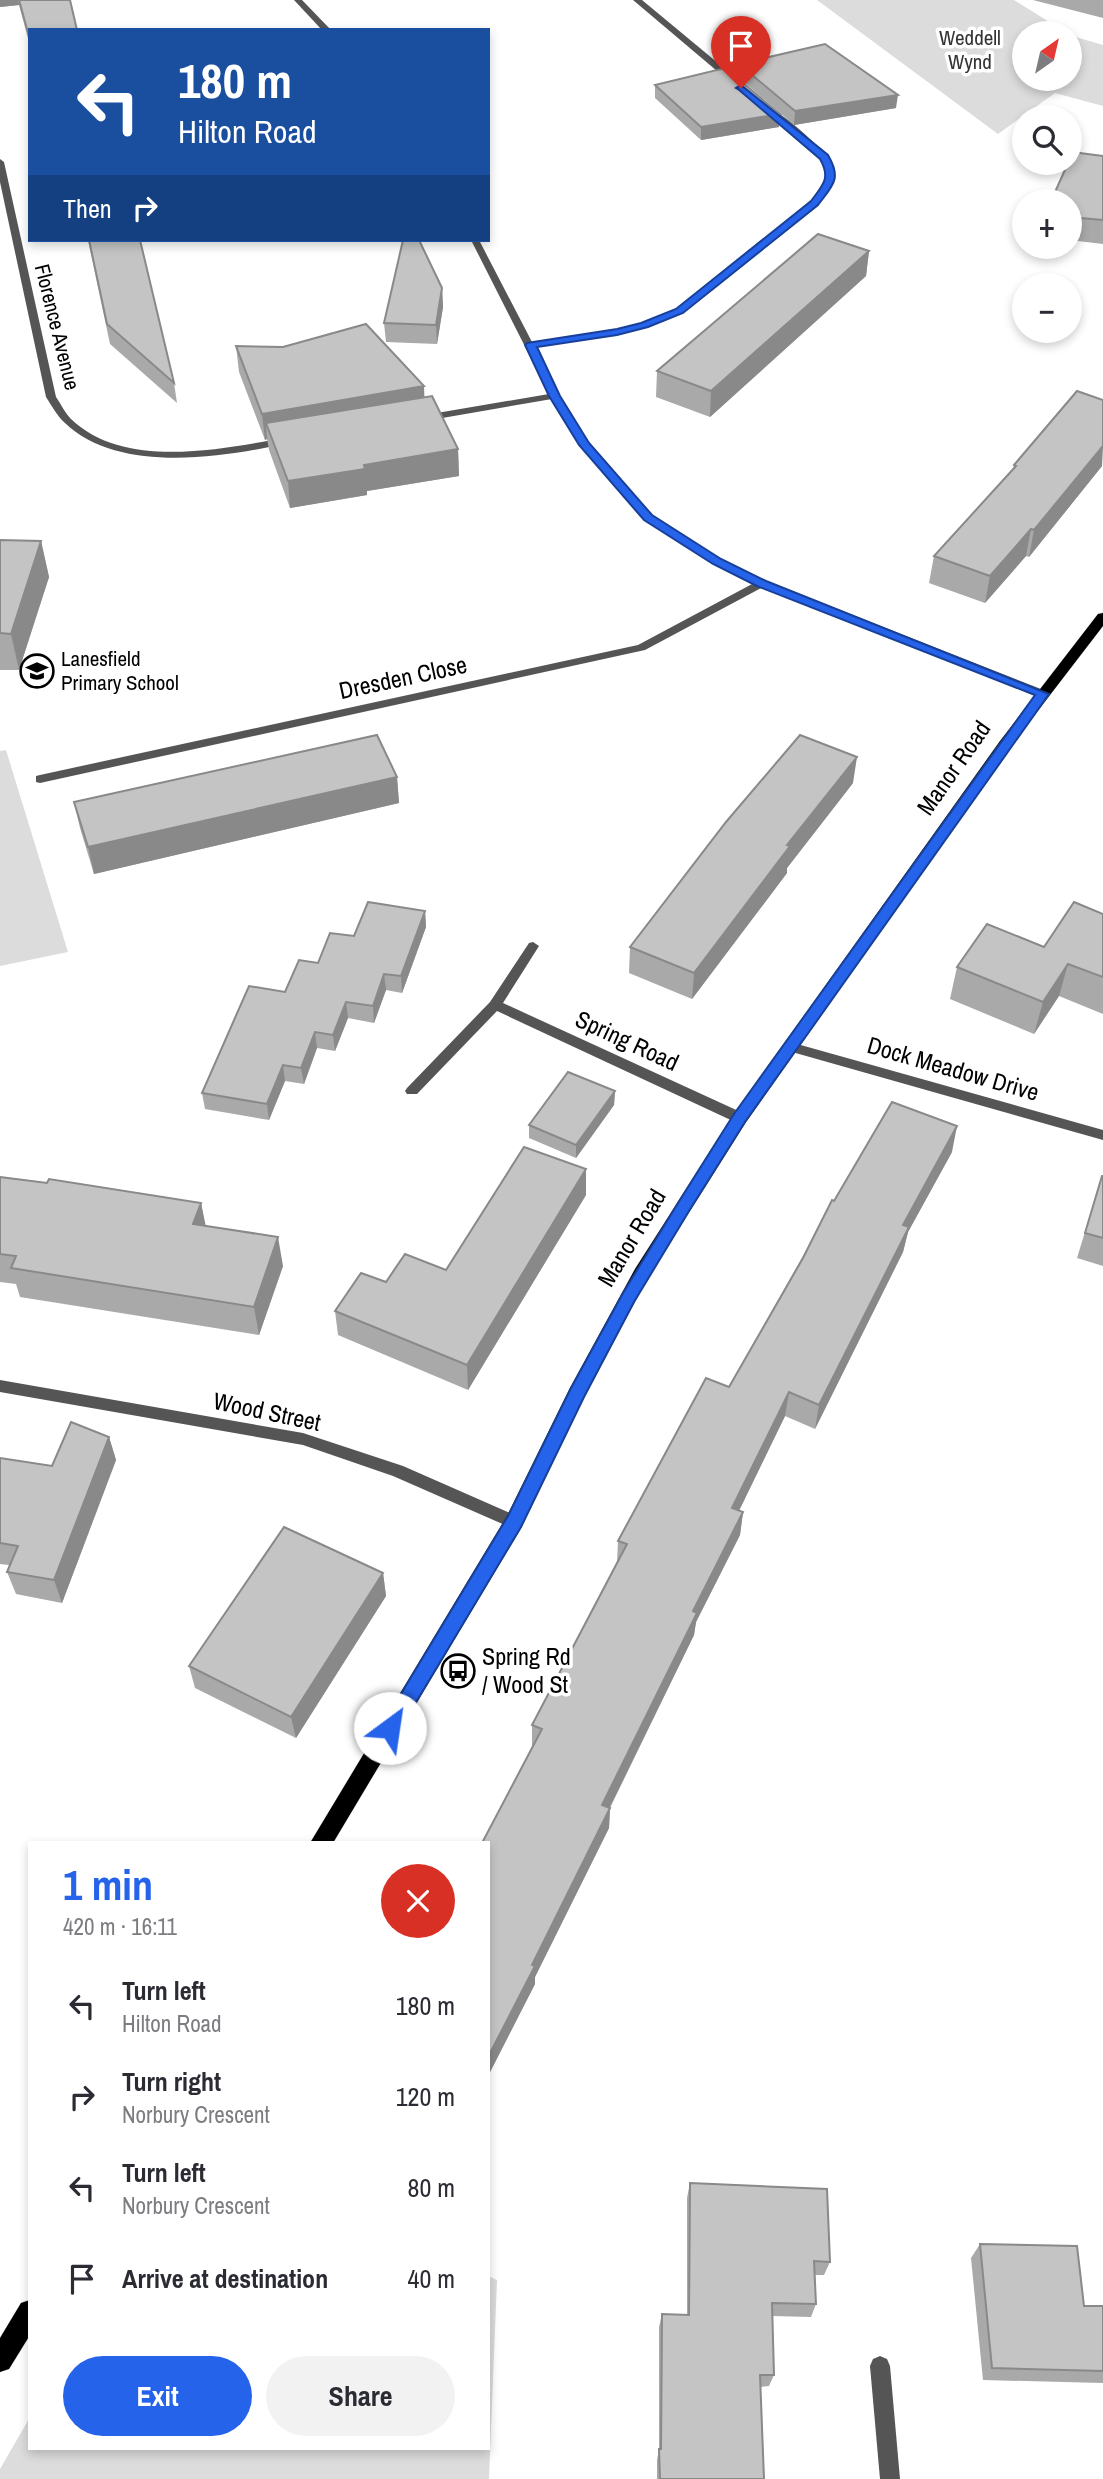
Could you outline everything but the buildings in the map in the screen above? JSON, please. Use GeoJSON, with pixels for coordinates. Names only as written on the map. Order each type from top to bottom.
{"type":"FeatureCollection","features":[{"type":"Feature","properties":{"kind":"main road"},"geometry":{"type":"LineString","coordinates":[[1042,694],[1103,617]]}},
{"type":"Feature","properties":{"kind":"main road","name":"Manor Road"},"geometry":{"type":"LineString","coordinates":[[322,1841],[514,1522],[577,1393],[641,1274],[740,1118],[1042,694]]}},
{"type":"Feature","properties":{"kind":"main road"},"geometry":{"type":"LineString","coordinates":[[0,2360],[28,2315]]}},
{"type":"Feature","properties":{"kind":"street"},"geometry":{"type":"LineString","coordinates":[[298,0],[325,28]]}},
{"type":"Feature","properties":{"kind":"street"},"geometry":{"type":"LineString","coordinates":[[637,0],[741,88]]}},
{"type":"Feature","properties":{"kind":"street"},"geometry":{"type":"LineString","coordinates":[[531,345],[617,332],[645,325],[679,311],[814,203],[830,182],[831,170],[824,158],[762,105]]}},
{"type":"Feature","properties":{"kind":"street","name":"Florence Avenue"},"geometry":{"type":"LineString","coordinates":[[0,162],[51,397],[69,423],[111,445],[179,456],[216,453],[297,439]]}},
{"type":"Feature","properties":{"kind":"street"},"geometry":{"type":"LineString","coordinates":[[476,242],[555,396],[584,445],[648,517],[717,562],[762,583],[1042,694]]}},
{"type":"Feature","properties":{"kind":"street"},"geometry":{"type":"LineString","coordinates":[[419,419],[555,396]]}},
{"type":"Feature","properties":{"kind":"street","name":"Dresden Close"},"geometry":{"type":"LineString","coordinates":[[40,779],[641,648],[762,583]]}},
{"type":"Feature","properties":{"kind":"street"},"geometry":{"type":"LineString","coordinates":[[412,1091],[495,1005],[533,946]]}},
{"type":"Feature","properties":{"kind":"street","name":"Spring Road"},"geometry":{"type":"LineString","coordinates":[[495,1005],[740,1118]]}},
{"type":"Feature","properties":{"kind":"street","name":"Dock Meadow Drive"},"geometry":{"type":"LineString","coordinates":[[790,1047],[1103,1135]]}},
{"type":"Feature","properties":{"kind":"street","name":"Wood Street"},"geometry":{"type":"LineString","coordinates":[[0,1386],[303,1439],[398,1471],[514,1522]]}},
{"type":"Feature","properties":{"kind":"street"},"geometry":{"type":"LineString","coordinates":[[880,2366],[890,2479]]}},
{"type":"Feature","properties":{"kind":"green space","name":"Weddell Wynd"},"geometry":{"type":"Polygon","coordinates":[[[817,0],[1014,0],[1048,21],[1012,21],[1012,91],[1082,91],[1082,39],[1103,45],[1103,106],[1055,93],[1038,105],[1012,105],[1012,124],[998,134],[817,0]]]}},
{"type":"Feature","properties":{"kind":"green space"},"geometry":{"type":"Polygon","coordinates":[[[6,750],[68,952],[0,966],[0,751],[6,750]]]}},
{"type":"Feature","properties":{"kind":"green space"},"geometry":{"type":"Polygon","coordinates":[[[490,2277],[497,2280],[489,2479],[0,2479],[0,2469],[28,2420],[28,2450],[490,2450],[490,2277]]]}},
{"type":"Feature","properties":{"kind":"place","name":"Lanesfield Primary School"},"geometry":{"type":"Point","coordinates":[37,671]}},
{"type":"Feature","properties":{"kind":"place","name":"Spring Rd / Wood St"},"geometry":{"type":"Point","coordinates":[458,1671]}},
{"type":"Feature","properties":{"kind":"route"},"geometry":{"type":"LineString","coordinates":[[390,1728],[514,1522],[577,1393],[641,1274],[683,1207],[740,1118],[1042,694],[762,583],[717,562],[648,517],[584,445],[555,396],[531,345],[617,332],[645,325],[679,311],[814,203],[830,182],[831,170],[824,158],[741,88]]}}]}
